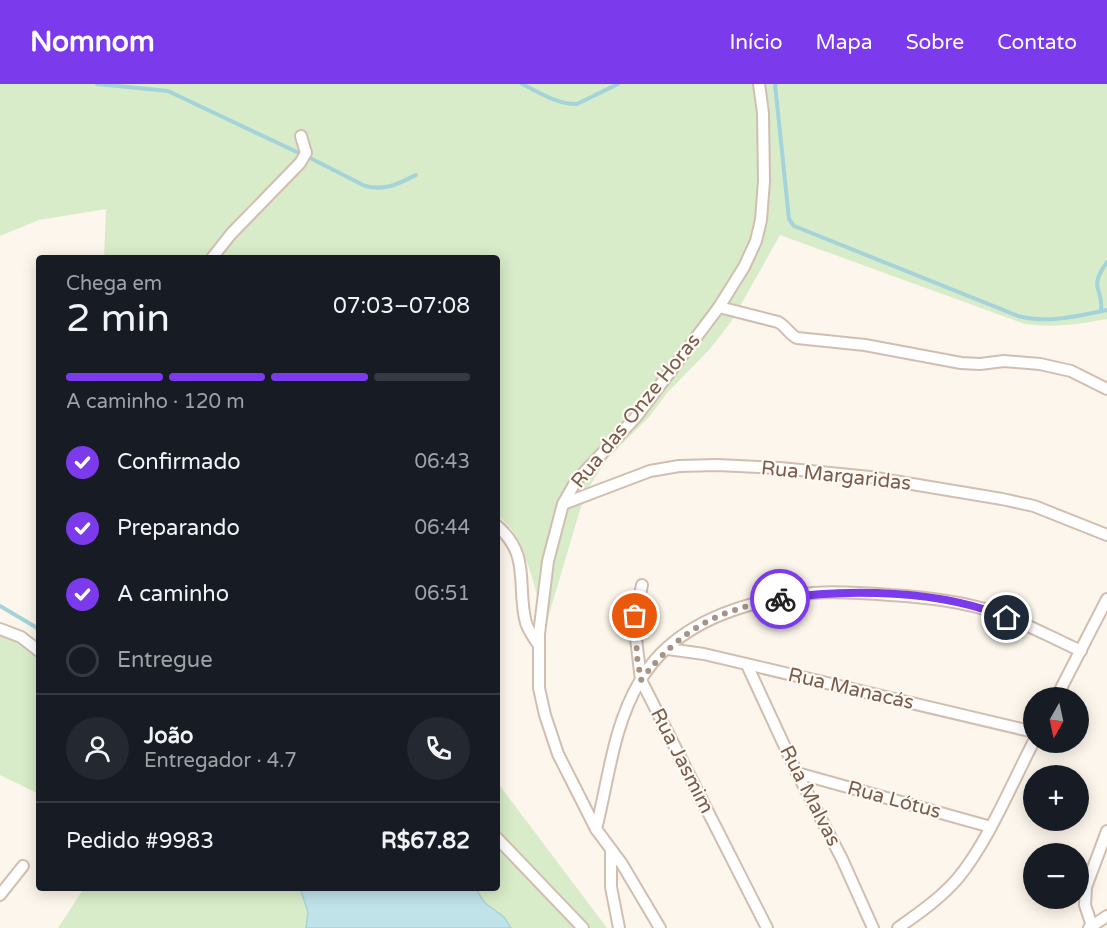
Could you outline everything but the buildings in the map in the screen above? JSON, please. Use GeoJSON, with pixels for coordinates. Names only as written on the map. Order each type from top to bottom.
{"type":"FeatureCollection","features":[{"type":"Feature","properties":{"kind":"street","name":"Rua das Onze Horas"},"geometry":{"type":"LineString","coordinates":[[660,928],[632,880],[596,829],[558,754],[539,688],[538,644],[548,561],[563,504],[576,481],[636,417],[719,307],[744,267],[756,241],[761,220],[764,181],[763,113],[759,84]]}},
{"type":"Feature","properties":{"kind":"street"},"geometry":{"type":"LineString","coordinates":[[214,255],[231,234],[300,163],[306,153],[301,136]]}},
{"type":"Feature","properties":{"kind":"street"},"geometry":{"type":"LineString","coordinates":[[719,307],[778,322],[784,325],[792,335],[804,339],[865,345],[962,363],[980,364],[1004,361],[1040,364],[1071,371],[1107,389]]}},
{"type":"Feature","properties":{"kind":"street","name":"Rua Margaridas"},"geometry":{"type":"LineString","coordinates":[[563,504],[620,481],[660,469],[717,465],[780,468],[870,477],[1002,499],[1034,506],[1107,535]]}},
{"type":"Feature","properties":{"kind":"street"},"geometry":{"type":"LineString","coordinates":[[500,528],[517,553],[521,567],[526,621],[538,644]]}},
{"type":"Feature","properties":{"kind":"street","name":"Rua Jasmim"},"geometry":{"type":"LineString","coordinates":[[642,585],[634,622],[641,680],[767,928]]}},
{"type":"Feature","properties":{"kind":"street"},"geometry":{"type":"LineString","coordinates":[[596,829],[614,745],[622,719],[641,680],[681,636],[704,623],[748,605],[813,593],[853,592],[920,597],[995,612],[1081,651]]}},
{"type":"Feature","properties":{"kind":"street"},"geometry":{"type":"LineString","coordinates":[[1062,687],[1107,599]]}},
{"type":"Feature","properties":{"kind":"street"},"geometry":{"type":"LineString","coordinates":[[0,629],[21,637],[36,649]]}},
{"type":"Feature","properties":{"kind":"street","name":"Rua Manacás"},"geometry":{"type":"LineString","coordinates":[[668,649],[704,654],[1023,729]]}},
{"type":"Feature","properties":{"kind":"street","name":"Rua Malvas"},"geometry":{"type":"LineString","coordinates":[[747,665],[797,773],[842,859],[873,928]]}},
{"type":"Feature","properties":{"kind":"street"},"geometry":{"type":"LineString","coordinates":[[898,928],[932,903],[960,876],[991,827],[1028,753]]}},
{"type":"Feature","properties":{"kind":"street","name":"Rua Lótus"},"geometry":{"type":"LineString","coordinates":[[797,773],[991,827]]}},
{"type":"Feature","properties":{"kind":"street"},"geometry":{"type":"LineString","coordinates":[[1107,831],[1086,887],[1085,904],[1090,927],[1107,916]]}},
{"type":"Feature","properties":{"kind":"street"},"geometry":{"type":"LineString","coordinates":[[500,841],[583,928]]}},
{"type":"Feature","properties":{"kind":"street"},"geometry":{"type":"LineString","coordinates":[[611,850],[611,887],[620,928]]}},
{"type":"Feature","properties":{"kind":"street"},"geometry":{"type":"LineString","coordinates":[[0,895],[23,866]]}},
{"type":"Feature","properties":{"kind":"green space"},"geometry":{"type":"Polygon","coordinates":[[[0,84],[1107,84],[1107,319],[1076,324],[1025,324],[780,235],[731,322],[709,350],[667,393],[650,416],[607,459],[589,487],[579,513],[545,628],[534,584],[522,550],[507,523],[500,518],[500,255],[104,255],[106,209],[39,220],[0,236],[0,84]]]}},
{"type":"Feature","properties":{"kind":"green space"},"geometry":{"type":"Polygon","coordinates":[[[0,624],[36,640],[36,793],[0,775],[0,624]]]}},
{"type":"Feature","properties":{"kind":"green space"},"geometry":{"type":"Polygon","coordinates":[[[500,786],[607,928],[58,928],[82,891],[500,891],[500,786]]]}},
{"type":"Feature","properties":{"kind":"water"},"geometry":{"type":"Polygon","coordinates":[[[301,891],[477,891],[485,903],[504,917],[511,928],[306,928],[308,912],[301,891]]]}},
{"type":"Feature","properties":{"kind":"waterway"},"geometry":{"type":"LineString","coordinates":[[97,84],[168,91],[301,154]]}},
{"type":"Feature","properties":{"kind":"waterway"},"geometry":{"type":"LineString","coordinates":[[522,84],[555,100],[570,104],[577,104],[618,84]]}},
{"type":"Feature","properties":{"kind":"waterway"},"geometry":{"type":"LineString","coordinates":[[775,84],[789,219],[794,226],[1018,316],[1051,319],[1107,310]]}},
{"type":"Feature","properties":{"kind":"waterway"},"geometry":{"type":"LineString","coordinates":[[312,159],[365,186],[379,188],[391,186],[416,175]]}},
{"type":"Feature","properties":{"kind":"waterway"},"geometry":{"type":"LineString","coordinates":[[1101,311],[1097,284],[1107,262]]}},
{"type":"Feature","properties":{"kind":"waterway"},"geometry":{"type":"LineString","coordinates":[[0,606],[36,627]]}},
{"type":"Feature","properties":{"kind":"way so far"},"geometry":{"type":"LineString","coordinates":[[635,616],[637,657],[641,680],[681,636],[723,614],[748,605],[780,599]]}},
{"type":"Feature","properties":{"kind":"route"},"geometry":{"type":"LineString","coordinates":[[780,599],[813,593],[853,592],[920,597],[976,607],[1007,618]]}}]}
